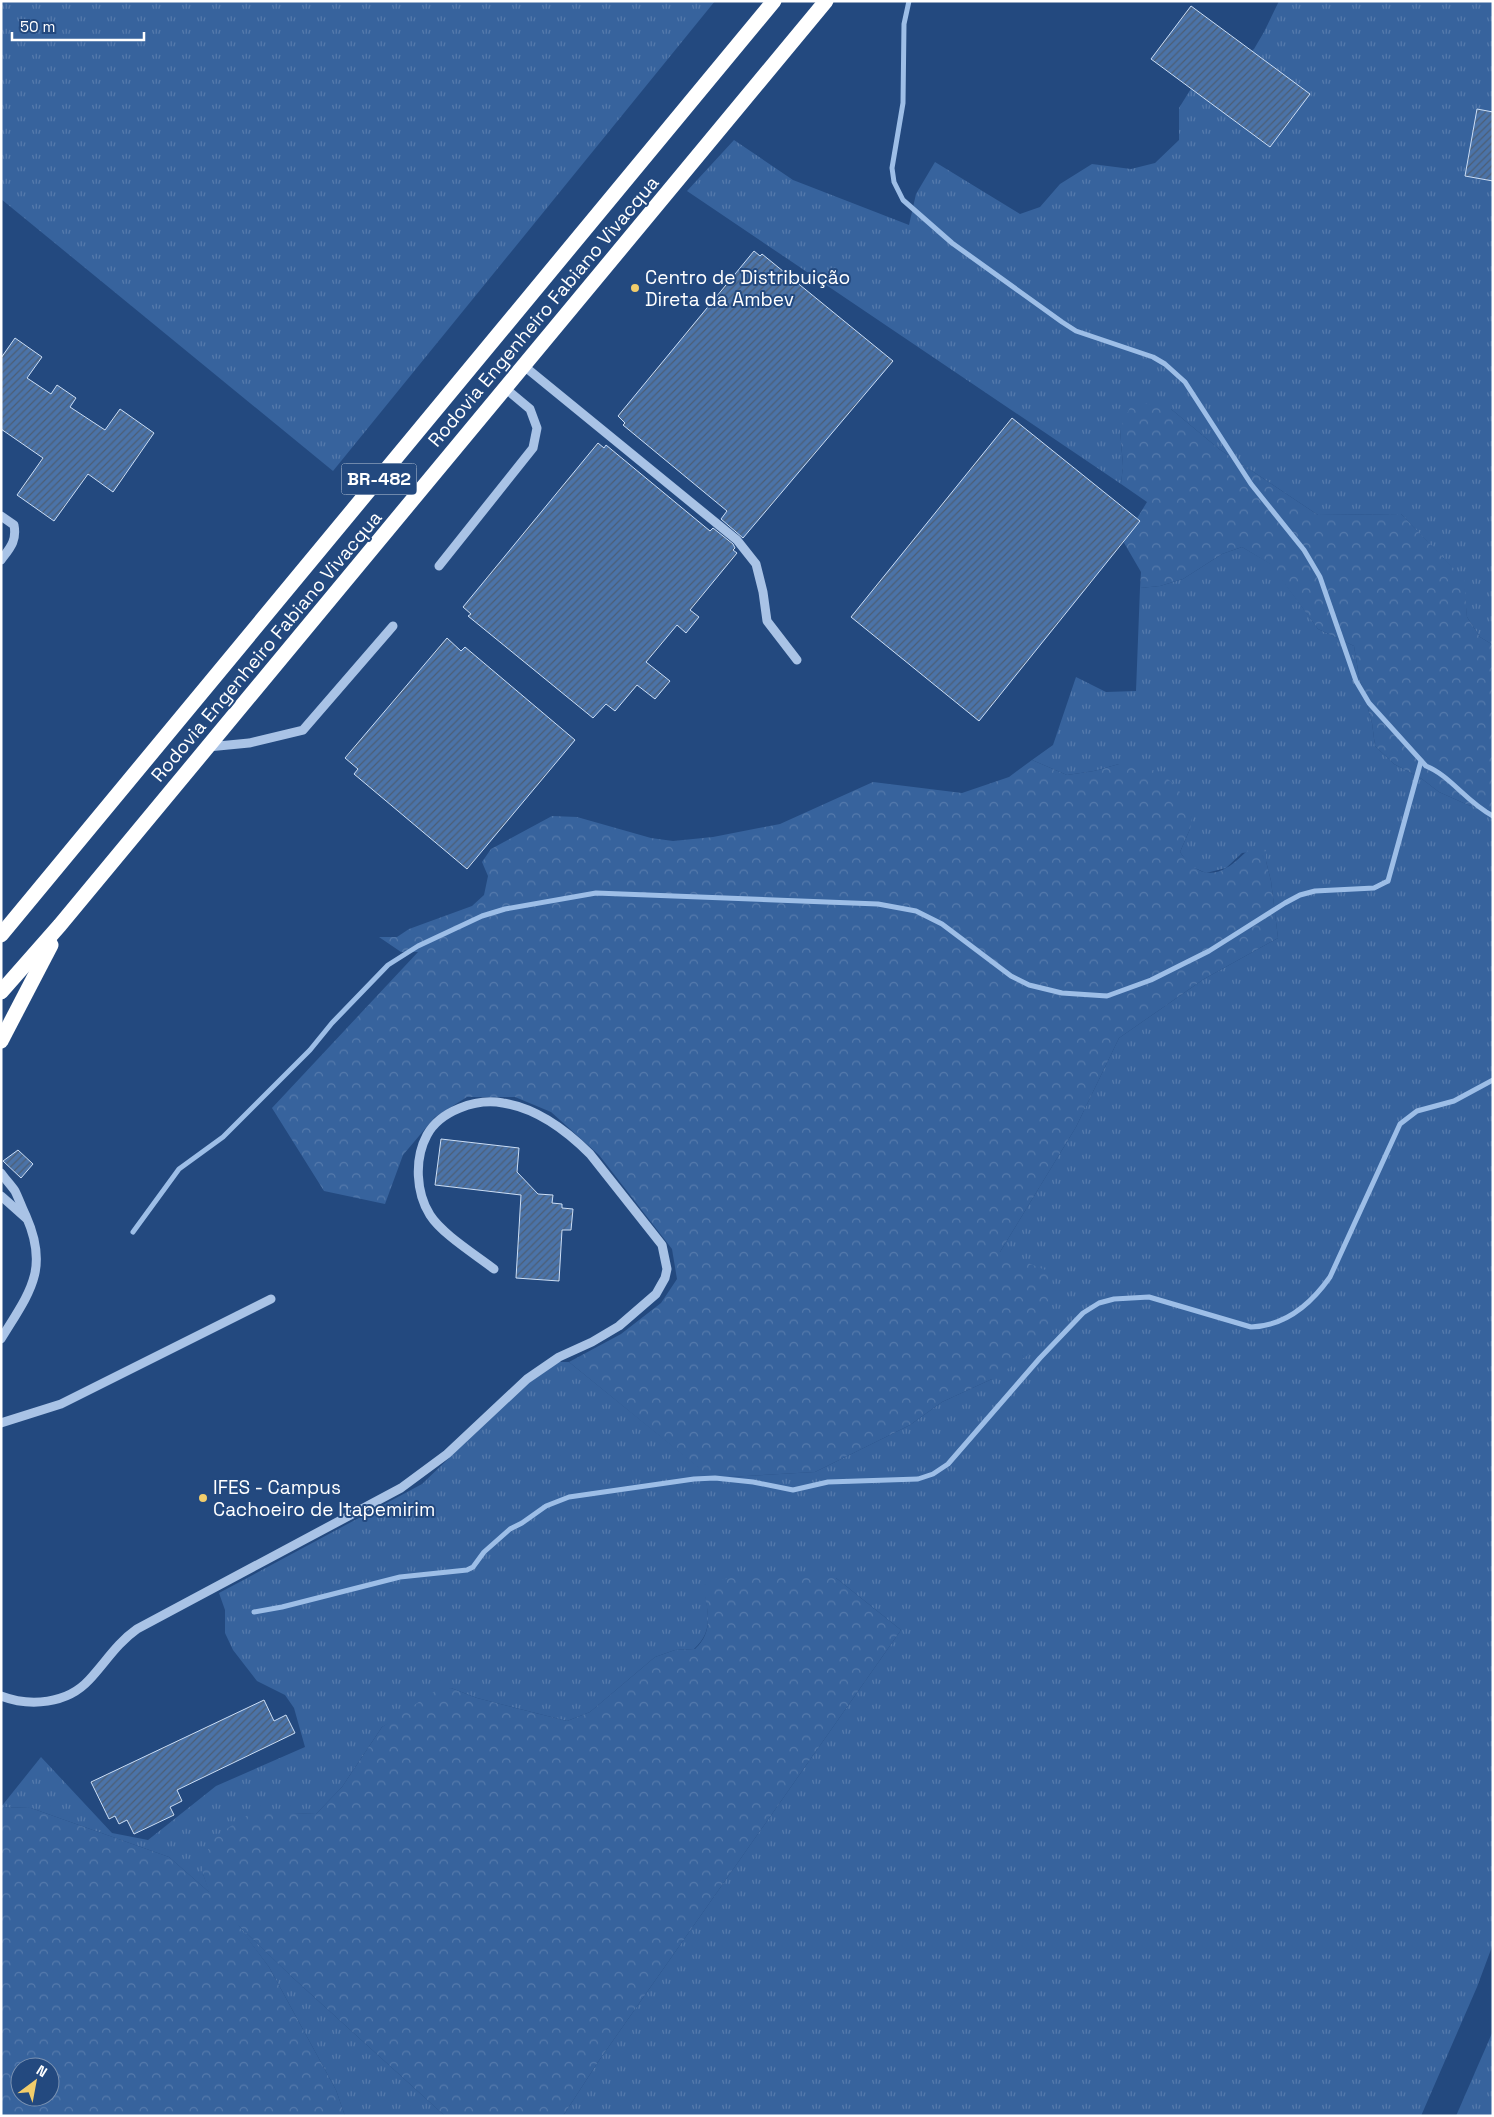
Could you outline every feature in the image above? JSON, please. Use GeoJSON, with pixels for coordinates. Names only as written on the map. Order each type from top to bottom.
{"type":"FeatureCollection","features":[{"type":"Feature","properties":{"kind":"highway"},"geometry":{"type":"LineString","coordinates":[[748,32],[769,1]]}},
{"type":"Feature","properties":{"kind":"highway","name":"Rodovia Engenheiro Fabiano Vivacqua"},"geometry":{"type":"LineString","coordinates":[[4,930],[774,1]]}},
{"type":"Feature","properties":{"kind":"highway","name":"Rodovia Engenheiro Fabiano Vivacqua"},"geometry":{"type":"LineString","coordinates":[[1,992],[60,925],[826,1]]}},
{"type":"Feature","properties":{"kind":"highway"},"geometry":{"type":"LineString","coordinates":[[794,41],[838,1]]}},
{"type":"Feature","properties":{"kind":"highway"},"geometry":{"type":"LineString","coordinates":[[1,1041],[60,925]]}},
{"type":"Feature","properties":{"kind":"lane"},"geometry":{"type":"LineString","coordinates":[[524,366],[737,540],[756,564],[763,592],[767,621],[797,660]]}},
{"type":"Feature","properties":{"kind":"lane"},"geometry":{"type":"LineString","coordinates":[[439,566],[533,448],[538,428],[530,409],[505,388]]}},
{"type":"Feature","properties":{"kind":"lane"},"geometry":{"type":"LineString","coordinates":[[1,516],[14,525],[16,533],[13,544],[1,560]]}},
{"type":"Feature","properties":{"kind":"lane"},"geometry":{"type":"LineString","coordinates":[[208,747],[249,743],[303,730],[394,626]]}},
{"type":"Feature","properties":{"kind":"lane"},"geometry":{"type":"LineString","coordinates":[[1,1696],[34,1702],[47,1701],[69,1694],[88,1682],[118,1645],[137,1629],[401,1488],[447,1454],[527,1379],[559,1357],[606,1335],[631,1317],[661,1287],[665,1278],[667,1261],[658,1238],[579,1142],[561,1128],[534,1114],[502,1103],[484,1102],[465,1106],[454,1112],[439,1121],[427,1134],[422,1148],[418,1175],[420,1191],[430,1215],[442,1228],[494,1269]]}},
{"type":"Feature","properties":{"kind":"lane"},"geometry":{"type":"LineString","coordinates":[[1,1173],[15,1191],[28,1220],[36,1242],[37,1266],[30,1290],[1,1339]]}},
{"type":"Feature","properties":{"kind":"lane"},"geometry":{"type":"LineString","coordinates":[[1,1196],[28,1220]]}},
{"type":"Feature","properties":{"kind":"lane"},"geometry":{"type":"LineString","coordinates":[[1,1424],[61,1404],[270,1299]]}},
{"type":"Feature","properties":{"kind":"green space"},"geometry":{"type":"Polygon","coordinates":[[[1,1],[715,1],[333,471],[1,199],[1,1]]]}},
{"type":"Feature","properties":{"kind":"green space"},"geometry":{"type":"Polygon","coordinates":[[[1279,1],[1493,1],[1493,645],[1480,637],[1467,617],[1463,579],[1401,514],[1318,515],[1219,449],[1171,409],[1120,429],[1123,466],[1121,484],[687,191],[734,140],[793,180],[909,225],[916,194],[935,162],[1020,214],[1040,207],[1060,184],[1092,164],[1131,169],[1155,163],[1179,140],[1179,108],[1192,87],[1213,79],[1254,49],[1279,1]]]}},
{"type":"Feature","properties":{"kind":"green space"},"geometry":{"type":"Polygon","coordinates":[[[1133,401],[1171,409],[1219,449],[1318,515],[1401,514],[1464,579],[1467,617],[1480,637],[1493,645],[1493,811],[1468,805],[1439,792],[1422,779],[1394,764],[1375,746],[1372,723],[1359,676],[1354,646],[1318,629],[1270,564],[1242,547],[1222,554],[1183,579],[1160,586],[1140,588],[1141,572],[1116,529],[1136,520],[1147,502],[1121,484],[1123,466],[1120,429],[1133,401]]]}},
{"type":"Feature","properties":{"kind":"green space"},"geometry":{"type":"Polygon","coordinates":[[[1242,547],[1271,564],[1318,629],[1354,646],[1359,676],[1372,723],[1375,746],[1394,764],[1422,779],[1439,792],[1468,805],[1493,811],[1493,1944],[1477,1987],[1421,2116],[563,2116],[598,2062],[901,1630],[836,1578],[704,1585],[708,1612],[707,1627],[701,1642],[694,1649],[675,1650],[655,1657],[590,1712],[567,1721],[477,1698],[451,1688],[382,1727],[342,1787],[316,1814],[285,1813],[203,1874],[210,1893],[169,1857],[31,1808],[1,1807],[41,1757],[112,1833],[148,1840],[216,1786],[305,1747],[294,1708],[285,1695],[257,1681],[233,1650],[225,1633],[225,1610],[219,1593],[422,1484],[549,1362],[569,1362],[712,1478],[815,1472],[910,1425],[942,1402],[992,1379],[1000,1252],[1076,1127],[1119,1038],[1204,979],[1278,938],[1266,850],[1242,853],[1226,868],[1206,873],[1190,866],[1180,852],[1190,829],[1119,764],[1094,771],[1067,775],[1032,760],[1053,745],[1076,677],[1106,692],[1136,691],[1140,588],[1160,586],[1183,579],[1222,554],[1242,547]]]}},
{"type":"Feature","properties":{"kind":"green space"},"geometry":{"type":"Polygon","coordinates":[[[1032,760],[1067,775],[1136,762],[1163,775],[1176,786],[1193,813],[1190,829],[1180,852],[1194,867],[1212,873],[1230,866],[1254,846],[1266,850],[1278,938],[1204,979],[1119,1038],[1076,1127],[1000,1252],[1053,1273],[1049,1324],[1028,1355],[992,1379],[942,1402],[910,1425],[815,1472],[711,1478],[569,1362],[621,1334],[661,1303],[677,1279],[672,1249],[599,1155],[551,1112],[515,1097],[467,1097],[435,1117],[403,1155],[385,1204],[324,1191],[272,1108],[418,952],[401,952],[379,937],[397,937],[409,929],[472,906],[484,895],[488,876],[482,862],[491,849],[552,816],[577,817],[651,838],[673,841],[713,837],[780,824],[873,782],[962,793],[1009,777],[1032,760]]]}},
{"type":"Feature","properties":{"kind":"green space"},"geometry":{"type":"Polygon","coordinates":[[[734,1577],[836,1578],[901,1630],[598,2062],[563,2116],[445,2116],[292,1977],[238,1925],[269,1967],[336,2090],[345,2116],[1,2116],[1,1807],[31,1808],[169,1857],[209,1892],[203,1874],[202,1860],[216,1836],[246,1816],[269,1812],[316,1814],[342,1787],[382,1727],[435,1691],[451,1688],[477,1698],[567,1721],[590,1712],[655,1657],[675,1650],[695,1649],[705,1634],[708,1611],[703,1585],[734,1577]]]}},
{"type":"Feature","properties":{"kind":"green space"},"geometry":{"type":"Polygon","coordinates":[[[235,1922],[292,1977],[445,2116],[345,2116],[336,2090],[269,1967],[235,1922]]]}},
{"type":"Feature","properties":{"kind":"green space"},"geometry":{"type":"Polygon","coordinates":[[[1493,2031],[1493,2116],[1456,2116],[1493,2031]]]}},
{"type":"Feature","properties":{"kind":"building"},"geometry":{"type":"Polygon","coordinates":[[[1191,6],[1310,94],[1270,147],[1151,59],[1191,6]]]}},
{"type":"Feature","properties":{"kind":"building"},"geometry":{"type":"Polygon","coordinates":[[[1477,109],[1493,112],[1493,181],[1465,176],[1477,109]]]}},
{"type":"Feature","properties":{"kind":"building"},"geometry":{"type":"Polygon","coordinates":[[[754,251],[760,256],[762,254],[893,361],[743,538],[721,519],[727,511],[623,425],[625,423],[618,416],[754,251]]]}},
{"type":"Feature","properties":{"kind":"building"},"geometry":{"type":"Polygon","coordinates":[[[15,338],[42,357],[27,378],[51,394],[57,385],[76,398],[70,407],[105,430],[120,409],[154,433],[113,492],[88,474],[54,521],[17,495],[43,458],[1,429],[1,358],[15,338]]]}},
{"type":"Feature","properties":{"kind":"building"},"geometry":{"type":"Polygon","coordinates":[[[1012,418],[1140,521],[979,721],[851,617],[1012,418]]]}},
{"type":"Feature","properties":{"kind":"building"},"geometry":{"type":"Polygon","coordinates":[[[598,443],[604,448],[606,445],[710,531],[713,528],[733,544],[735,548],[733,550],[737,553],[690,610],[699,617],[686,633],[677,625],[646,662],[670,681],[655,699],[637,685],[615,711],[606,704],[593,718],[468,616],[471,614],[463,607],[598,443]]]}},
{"type":"Feature","properties":{"kind":"building"},"geometry":{"type":"Polygon","coordinates":[[[447,638],[461,651],[465,647],[575,740],[467,869],[354,774],[358,769],[345,758],[447,638]]]}},
{"type":"Feature","properties":{"kind":"building"},"geometry":{"type":"Polygon","coordinates":[[[441,1139],[519,1148],[517,1172],[538,1194],[553,1195],[552,1203],[562,1204],[562,1208],[573,1209],[571,1230],[562,1230],[559,1281],[516,1278],[521,1195],[435,1185],[441,1139]]]}},
{"type":"Feature","properties":{"kind":"building"},"geometry":{"type":"Polygon","coordinates":[[[18,1150],[33,1164],[21,1178],[3,1161],[18,1150]]]}},
{"type":"Feature","properties":{"kind":"building"},"geometry":{"type":"Polygon","coordinates":[[[264,1700],[274,1721],[286,1715],[295,1733],[177,1790],[182,1801],[170,1807],[174,1815],[134,1834],[127,1820],[119,1824],[115,1816],[109,1819],[91,1782],[264,1700]]]}},
{"type":"Feature","properties":{"kind":"waterway"},"geometry":{"type":"LineString","coordinates":[[909,1],[904,24],[903,103],[892,168],[894,182],[903,200],[952,243],[1062,322],[1076,331],[1153,357],[1165,364],[1185,382],[1251,484],[1304,550],[1320,577],[1356,681],[1369,703],[1426,766],[1435,770],[1475,804],[1493,816]]}},
{"type":"Feature","properties":{"kind":"waterway"},"geometry":{"type":"LineString","coordinates":[[133,1232],[179,1169],[223,1137],[310,1050],[332,1023],[388,965],[418,946],[482,916],[505,909],[596,893],[878,904],[916,911],[942,924],[1011,976],[1029,985],[1062,993],[1107,996],[1151,980],[1209,951],[1300,895],[1315,891],[1374,888],[1388,881],[1421,761]]}},
{"type":"Feature","properties":{"kind":"waterway"},"geometry":{"type":"LineString","coordinates":[[254,1612],[282,1607],[400,1577],[467,1570],[473,1567],[484,1552],[510,1529],[546,1506],[569,1497],[694,1479],[715,1478],[753,1482],[793,1490],[828,1482],[918,1479],[933,1474],[948,1464],[1040,1358],[1083,1313],[1099,1303],[1114,1299],[1149,1297],[1251,1327],[1275,1323],[1296,1312],[1323,1287],[1330,1277],[1400,1124],[1417,1111],[1454,1101],[1493,1080]]}},
{"type":"Feature","properties":{"kind":"place","name":"Centro de Distribuição Direta da Ambev"},"geometry":{"type":"Point","coordinates":[635,288]}},
{"type":"Feature","properties":{"kind":"place","name":"IFES - Campus Cachoeiro de Itapemirim"},"geometry":{"type":"Point","coordinates":[203,1498]}}]}
